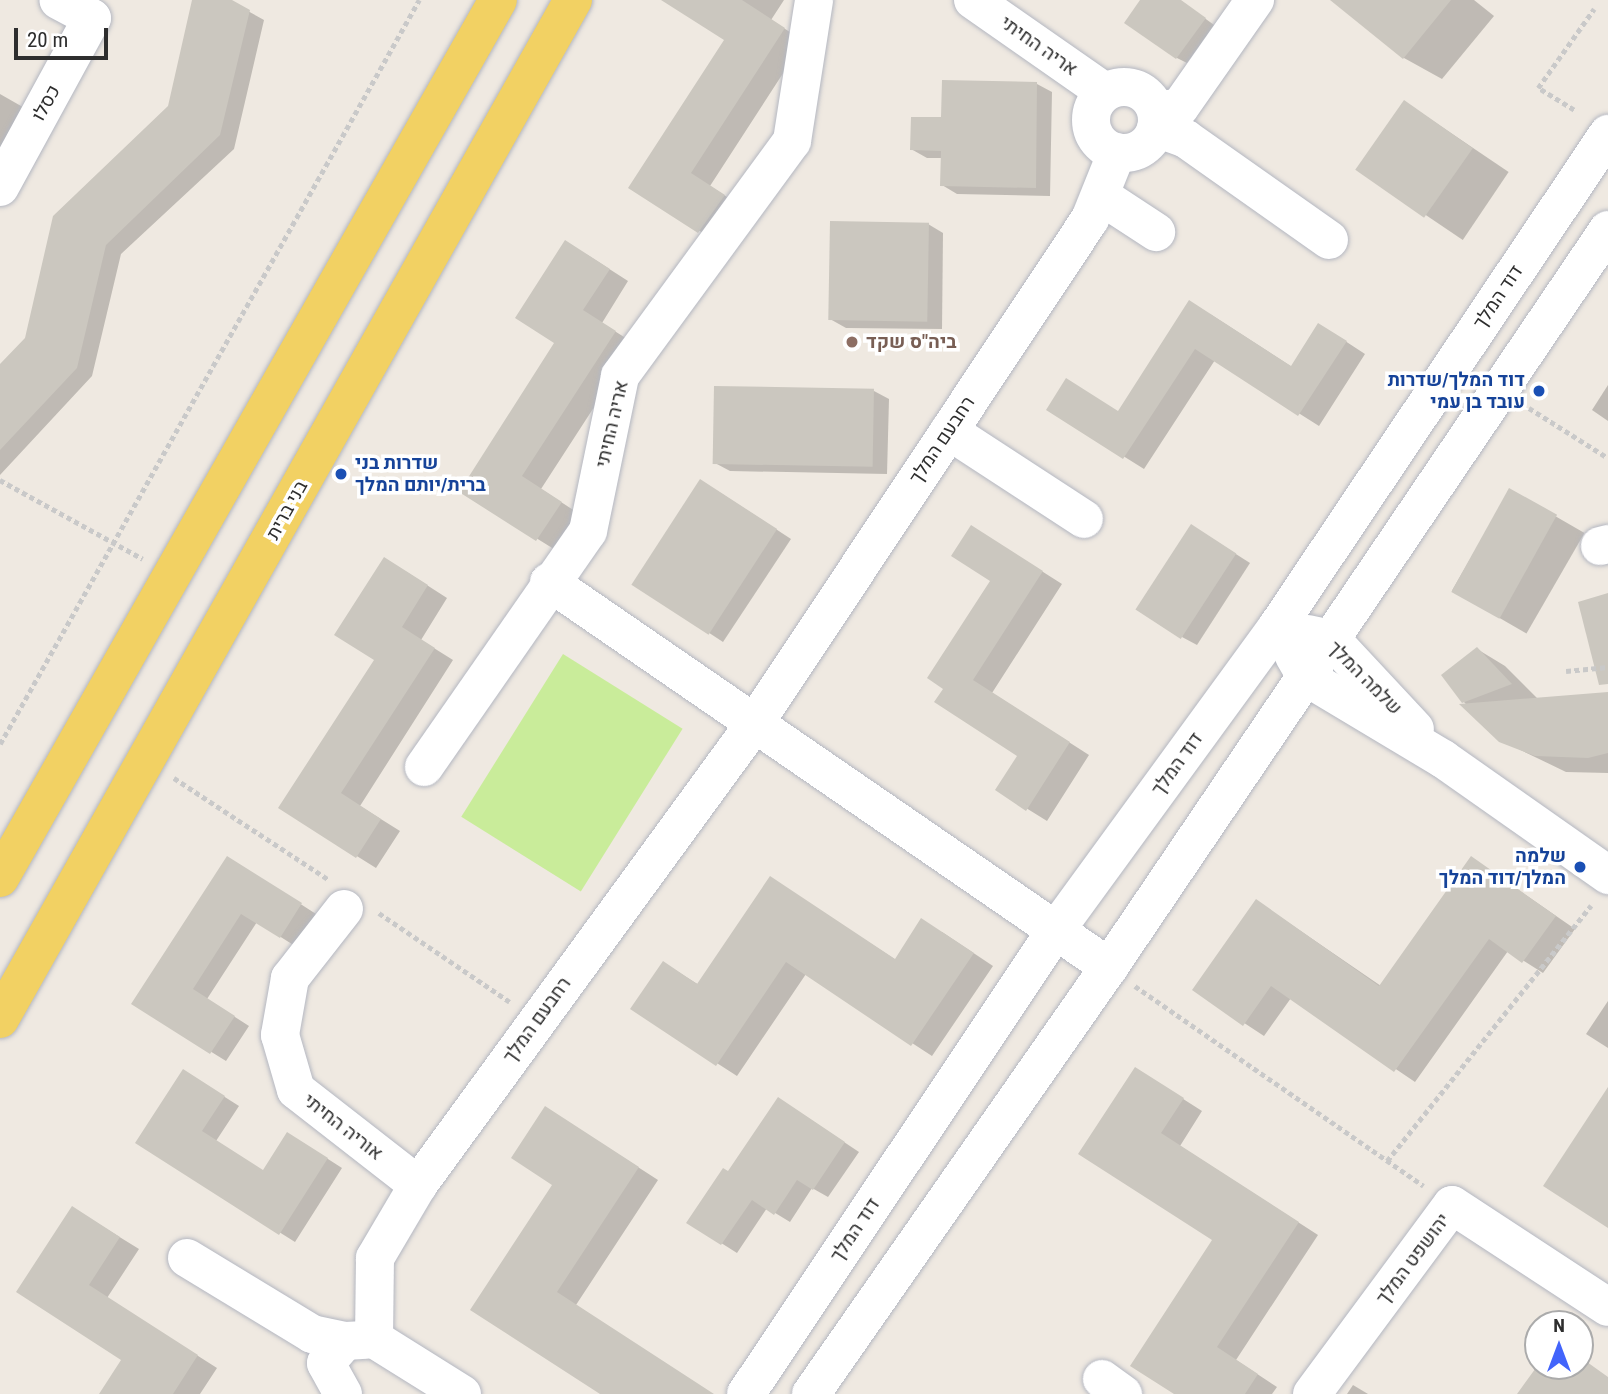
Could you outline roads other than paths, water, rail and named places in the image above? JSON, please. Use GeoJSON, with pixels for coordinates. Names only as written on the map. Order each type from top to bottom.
{"type":"FeatureCollection","features":[{"type":"Feature","properties":{"kind":"main road"},"geometry":{"type":"LineString","coordinates":[[0,878],[498,0]]}},
{"type":"Feature","properties":{"kind":"main road","name":"בני ברית"},"geometry":{"type":"LineString","coordinates":[[0,1019],[573,0]]}},
{"type":"Feature","properties":{"kind":"street","name":"כסלו"},"geometry":{"type":"LineString","coordinates":[[0,187],[97,9],[58,0]]}},
{"type":"Feature","properties":{"kind":"street","name":"אריה החיתי"},"geometry":{"type":"LineString","coordinates":[[424,767],[548,582],[588,531],[620,376],[792,141],[814,0]]}},
{"type":"Feature","properties":{"kind":"street","name":"אריה החיתי"},"geometry":{"type":"LineString","coordinates":[[973,0],[1105,92]]}},
{"type":"Feature","properties":{"kind":"street"},"geometry":{"type":"LineString","coordinates":[[1255,0],[1180,107],[1156,119],[1140,149],[1117,152],[1098,141],[1091,124],[1094,106],[1105,92],[1135,88],[1152,101],[1156,119],[1329,240]]}},
{"type":"Feature","properties":{"kind":"street","name":"דוד המלך"},"geometry":{"type":"LineString","coordinates":[[746,1394],[1056,930],[1277,627],[1608,134]]}},
{"type":"Feature","properties":{"kind":"street","name":"רחבעם המלך"},"geometry":{"type":"LineString","coordinates":[[343,1394],[326,1363],[360,1340],[375,1258],[418,1185],[755,723],[1090,219],[1117,152]]}},
{"type":"Feature","properties":{"kind":"street"},"geometry":{"type":"LineString","coordinates":[[1101,196],[1156,232]]}},
{"type":"Feature","properties":{"kind":"street"},"geometry":{"type":"LineString","coordinates":[[811,1394],[1109,967],[1608,230]]}},
{"type":"Feature","properties":{"kind":"street"},"geometry":{"type":"LineString","coordinates":[[949,431],[1084,519]]}},
{"type":"Feature","properties":{"kind":"street"},"geometry":{"type":"LineString","coordinates":[[548,582],[1109,967]]}},
{"type":"Feature","properties":{"kind":"street","name":"שלמה המלך"},"geometry":{"type":"LineString","coordinates":[[1277,627],[1331,639],[1443,759]]}},
{"type":"Feature","properties":{"kind":"street","name":"שלמה המלך"},"geometry":{"type":"LineString","coordinates":[[1277,627],[1306,677],[1443,759],[1604,885]]}},
{"type":"Feature","properties":{"kind":"street","name":"אוריה החיתי"},"geometry":{"type":"LineString","coordinates":[[344,909],[290,978],[281,1035],[296,1090],[418,1185]]}},
{"type":"Feature","properties":{"kind":"street","name":"יהושפט המלך"},"geometry":{"type":"LineString","coordinates":[[1312,1394],[1452,1205],[1608,1307]]}},
{"type":"Feature","properties":{"kind":"street"},"geometry":{"type":"LineString","coordinates":[[187,1258],[312,1334],[360,1340],[462,1394]]}},
{"type":"Feature","properties":{"kind":"place","name":"ביה\"ס שקד"},"geometry":{"type":"Point","coordinates":[852,342]}},
{"type":"Feature","properties":{"kind":"place","name":"דוד המלך/שדרות עובד בן עמי"},"geometry":{"type":"Point","coordinates":[1539,391]}},
{"type":"Feature","properties":{"kind":"place","name":"שדרות בני ברית/יותם המלך"},"geometry":{"type":"Point","coordinates":[341,474]}},
{"type":"Feature","properties":{"kind":"place","name":"שלמה המלך/דוד המלך"},"geometry":{"type":"Point","coordinates":[1580,867]}}]}
